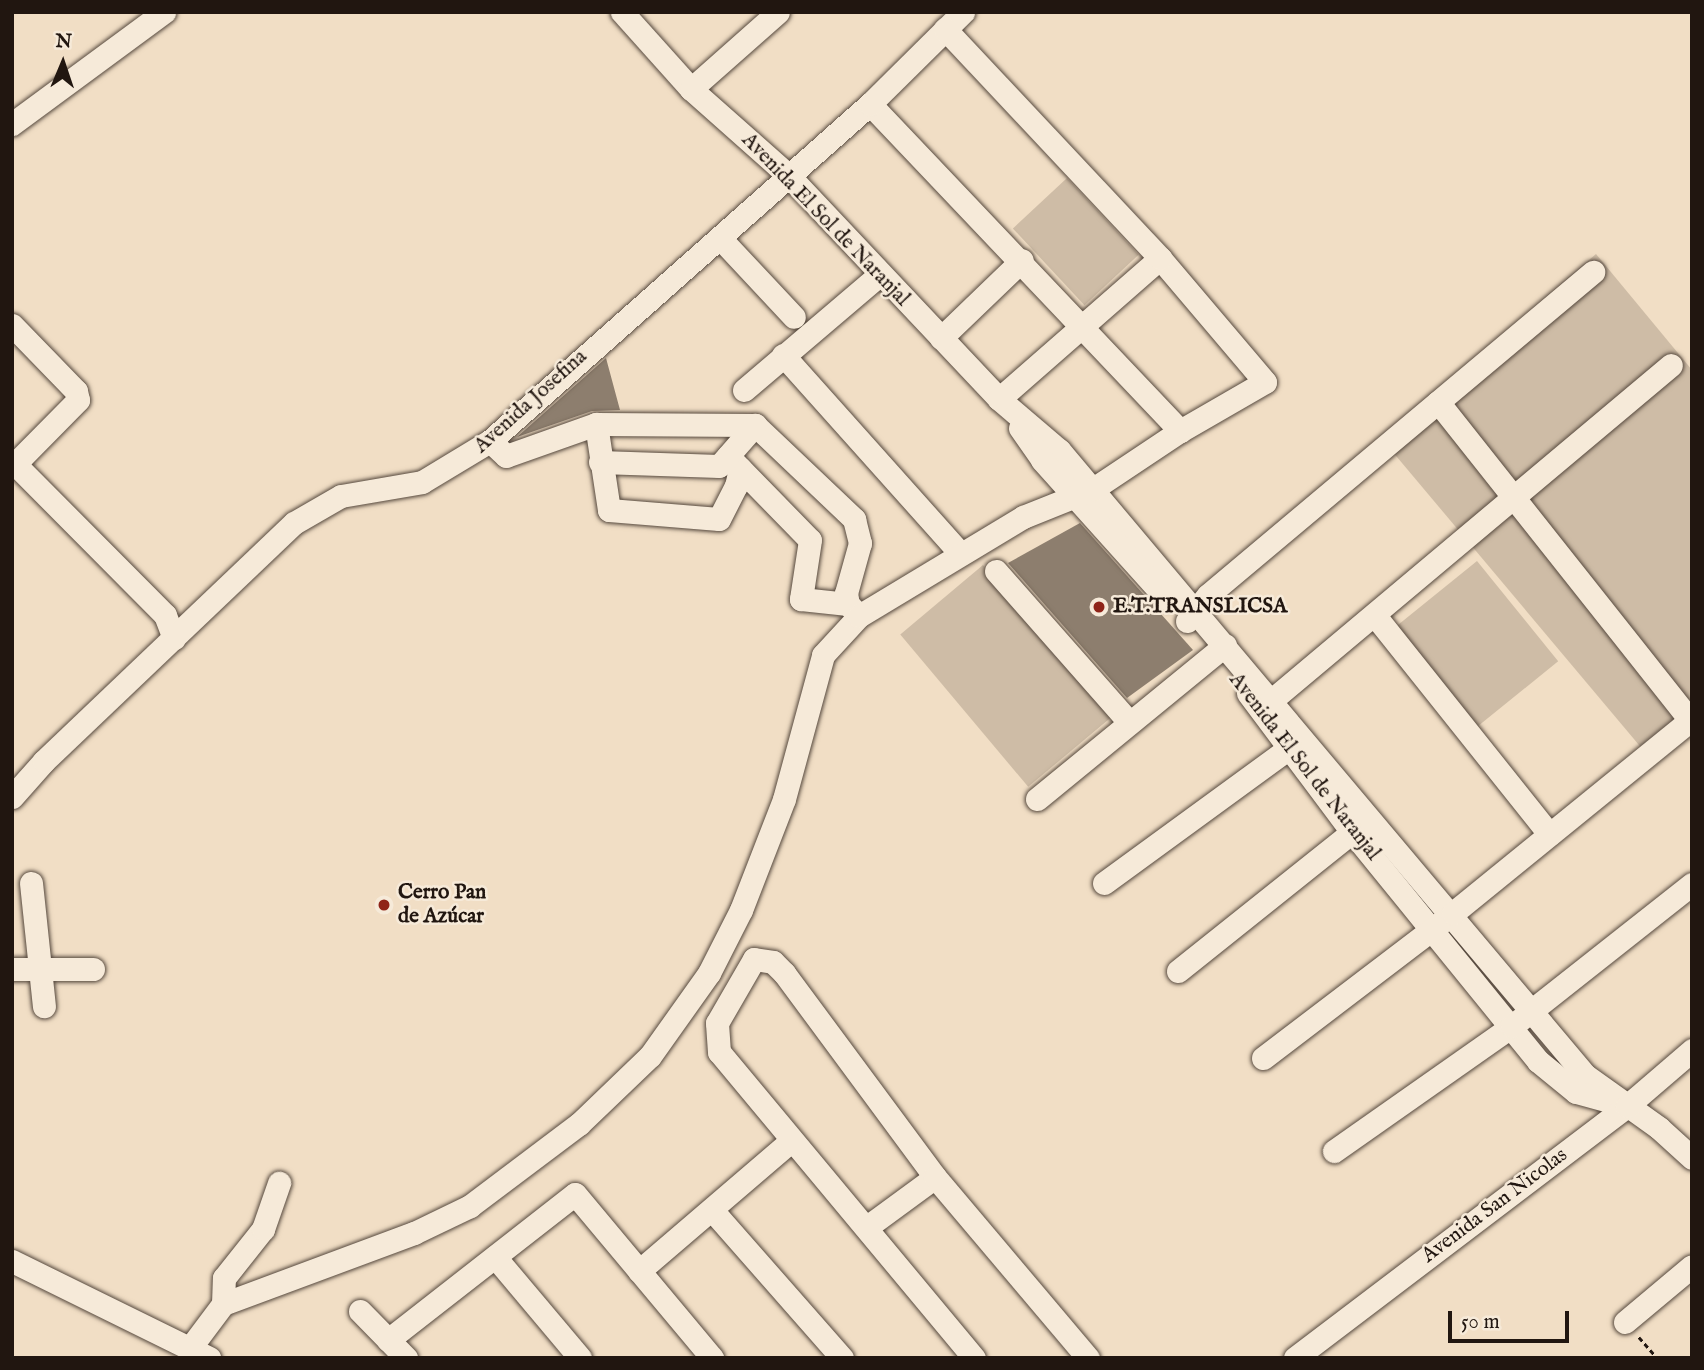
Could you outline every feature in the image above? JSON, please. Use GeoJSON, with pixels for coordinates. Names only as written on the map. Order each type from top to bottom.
{"type":"FeatureCollection","features":[{"type":"Feature","properties":{"kind":"street"},"geometry":{"type":"LineString","coordinates":[[12,124],[164,12]]}},
{"type":"Feature","properties":{"kind":"street","name":"Avenida El Sol de Naranjal"},"geometry":{"type":"LineString","coordinates":[[622,12],[691,89],[789,176],[879,275],[999,399],[1059,450],[1084,493],[1267,705],[1453,913],[1585,1075],[1692,1158]]}},
{"type":"Feature","properties":{"kind":"street"},"geometry":{"type":"LineString","coordinates":[[691,89],[778,12]]}},
{"type":"Feature","properties":{"kind":"street","name":"Avenida Josefina"},"geometry":{"type":"LineString","coordinates":[[12,797],[44,761],[305,514],[370,488],[422,482],[490,441],[870,104],[963,12]]}},
{"type":"Feature","properties":{"kind":"street"},"geometry":{"type":"LineString","coordinates":[[223,1304],[414,1233],[470,1206],[579,1124],[650,1056],[709,973],[741,910],[784,799],[823,655],[853,610],[961,554],[1023,517],[1084,493],[1180,430],[1265,382],[1160,258],[945,29]]}},
{"type":"Feature","properties":{"kind":"street"},"geometry":{"type":"LineString","coordinates":[[870,104],[1086,326],[1180,430]]}},
{"type":"Feature","properties":{"kind":"street"},"geometry":{"type":"LineString","coordinates":[[720,238],[794,317]]}},
{"type":"Feature","properties":{"kind":"street"},"geometry":{"type":"LineString","coordinates":[[999,399],[1086,326],[1160,258]]}},
{"type":"Feature","properties":{"kind":"street"},"geometry":{"type":"LineString","coordinates":[[941,338],[1022,260]]}},
{"type":"Feature","properties":{"kind":"street"},"geometry":{"type":"LineString","coordinates":[[1192,616],[1208,595],[1593,272]]}},
{"type":"Feature","properties":{"kind":"street"},"geometry":{"type":"LineString","coordinates":[[744,390],[879,275]]}},
{"type":"Feature","properties":{"kind":"street"},"geometry":{"type":"LineString","coordinates":[[12,325],[76,391],[78,400],[13,464],[165,615],[174,638]]}},
{"type":"Feature","properties":{"kind":"street"},"geometry":{"type":"LineString","coordinates":[[783,355],[961,554]]}},
{"type":"Feature","properties":{"kind":"street"},"geometry":{"type":"LineString","coordinates":[[1267,705],[1376,617],[1671,365]]}},
{"type":"Feature","properties":{"kind":"street"},"geometry":{"type":"LineString","coordinates":[[1263,1058],[1434,928],[1691,721],[1438,402]]}},
{"type":"Feature","properties":{"kind":"street"},"geometry":{"type":"LineString","coordinates":[[490,441],[500,453],[514,456],[596,424],[755,425],[854,519],[860,543],[846,593],[853,610]]}},
{"type":"Feature","properties":{"kind":"street"},"geometry":{"type":"LineString","coordinates":[[596,424],[609,510],[719,519],[736,486],[734,462],[755,425]]}},
{"type":"Feature","properties":{"kind":"street"},"geometry":{"type":"LineString","coordinates":[[600,462],[719,466],[734,462]]}},
{"type":"Feature","properties":{"kind":"street"},"geometry":{"type":"LineString","coordinates":[[734,462],[810,540],[802,599],[853,610]]}},
{"type":"Feature","properties":{"kind":"street"},"geometry":{"type":"LineString","coordinates":[[996,571],[1129,722]]}},
{"type":"Feature","properties":{"kind":"street"},"geometry":{"type":"LineString","coordinates":[[1376,617],[1549,834]]}},
{"type":"Feature","properties":{"kind":"street"},"geometry":{"type":"LineString","coordinates":[[1037,799],[1220,650]]}},
{"type":"Feature","properties":{"kind":"street","name":"Avenida El Sol de Naranjal"},"geometry":{"type":"LineString","coordinates":[[1267,705],[1289,748],[1352,832],[1559,1081],[1592,1099],[1627,1105]]}},
{"type":"Feature","properties":{"kind":"street"},"geometry":{"type":"LineString","coordinates":[[1104,883],[1289,748]]}},
{"type":"Feature","properties":{"kind":"street"},"geometry":{"type":"LineString","coordinates":[[1178,971],[1352,832]]}},
{"type":"Feature","properties":{"kind":"street"},"geometry":{"type":"LineString","coordinates":[[31,883],[44,1006]]}},
{"type":"Feature","properties":{"kind":"street"},"geometry":{"type":"LineString","coordinates":[[1334,1151],[1512,1026],[1692,884]]}},
{"type":"Feature","properties":{"kind":"street"},"geometry":{"type":"LineString","coordinates":[[974,1358],[719,1052],[716,1040],[726,1003],[754,959],[774,962],[784,973],[935,1177],[1076,1354]]}},
{"type":"Feature","properties":{"kind":"street"},"geometry":{"type":"LineString","coordinates":[[12,969],[93,969]]}},
{"type":"Feature","properties":{"kind":"street","name":"Avenida San Nicolas"},"geometry":{"type":"LineString","coordinates":[[1295,1358],[1627,1105],[1692,1050]]}},
{"type":"Feature","properties":{"kind":"street"},"geometry":{"type":"LineString","coordinates":[[639,1271],[792,1140]]}},
{"type":"Feature","properties":{"kind":"street"},"geometry":{"type":"LineString","coordinates":[[867,1227],[935,1177]]}},
{"type":"Feature","properties":{"kind":"street"},"geometry":{"type":"LineString","coordinates":[[12,1261],[199,1353],[223,1304],[224,1278],[263,1229],[279,1183]]}},
{"type":"Feature","properties":{"kind":"street"},"geometry":{"type":"LineString","coordinates":[[388,1339],[575,1194],[712,1358]]}},
{"type":"Feature","properties":{"kind":"street"},"geometry":{"type":"LineString","coordinates":[[712,1210],[842,1358]]}},
{"type":"Feature","properties":{"kind":"street"},"geometry":{"type":"LineString","coordinates":[[495,1257],[580,1358]]}},
{"type":"Feature","properties":{"kind":"street"},"geometry":{"type":"LineString","coordinates":[[1625,1322],[1692,1266]]}},
{"type":"Feature","properties":{"kind":"street"},"geometry":{"type":"LineString","coordinates":[[360,1311],[406,1358]]}},
{"type":"Feature","properties":{"kind":"path"},"geometry":{"type":"LineString","coordinates":[[1625,1322],[1657,1358]]}},
{"type":"Feature","properties":{"kind":"shaded area"},"geometry":{"type":"Polygon","coordinates":[[[1067,178],[1139,255],[1084,305],[1013,228],[1067,178]]]}},
{"type":"Feature","properties":{"kind":"shaded area"},"geometry":{"type":"Polygon","coordinates":[[[1596,254],[1692,370],[1692,717],[1644,751],[1381,438],[1596,254]]]}},
{"type":"Feature","properties":{"kind":"shaded area"},"geometry":{"type":"Polygon","coordinates":[[[1477,561],[1558,661],[1477,727],[1395,627],[1477,561]]]}},
{"type":"Feature","properties":{"kind":"shaded area"},"geometry":{"type":"Polygon","coordinates":[[[983,565],[1111,717],[1028,787],[900,634],[983,565]]]}},
{"type":"Feature","properties":{"kind":"building"},"geometry":{"type":"Polygon","coordinates":[[[606,358],[620,410],[592,411],[517,437],[606,358]]]}},
{"type":"Feature","properties":{"kind":"building","name":"E.T.TRANSLICSA"},"geometry":{"type":"Polygon","coordinates":[[[1080,523],[1193,650],[1127,698],[1008,563],[1080,523]]]}},
{"type":"Feature","properties":{"kind":"place","name":"E.T.TRANSLICSA"},"geometry":{"type":"Point","coordinates":[1099,607]}},
{"type":"Feature","properties":{"kind":"place","name":"Cerro Pan de Azúcar"},"geometry":{"type":"Point","coordinates":[384,905]}}]}
